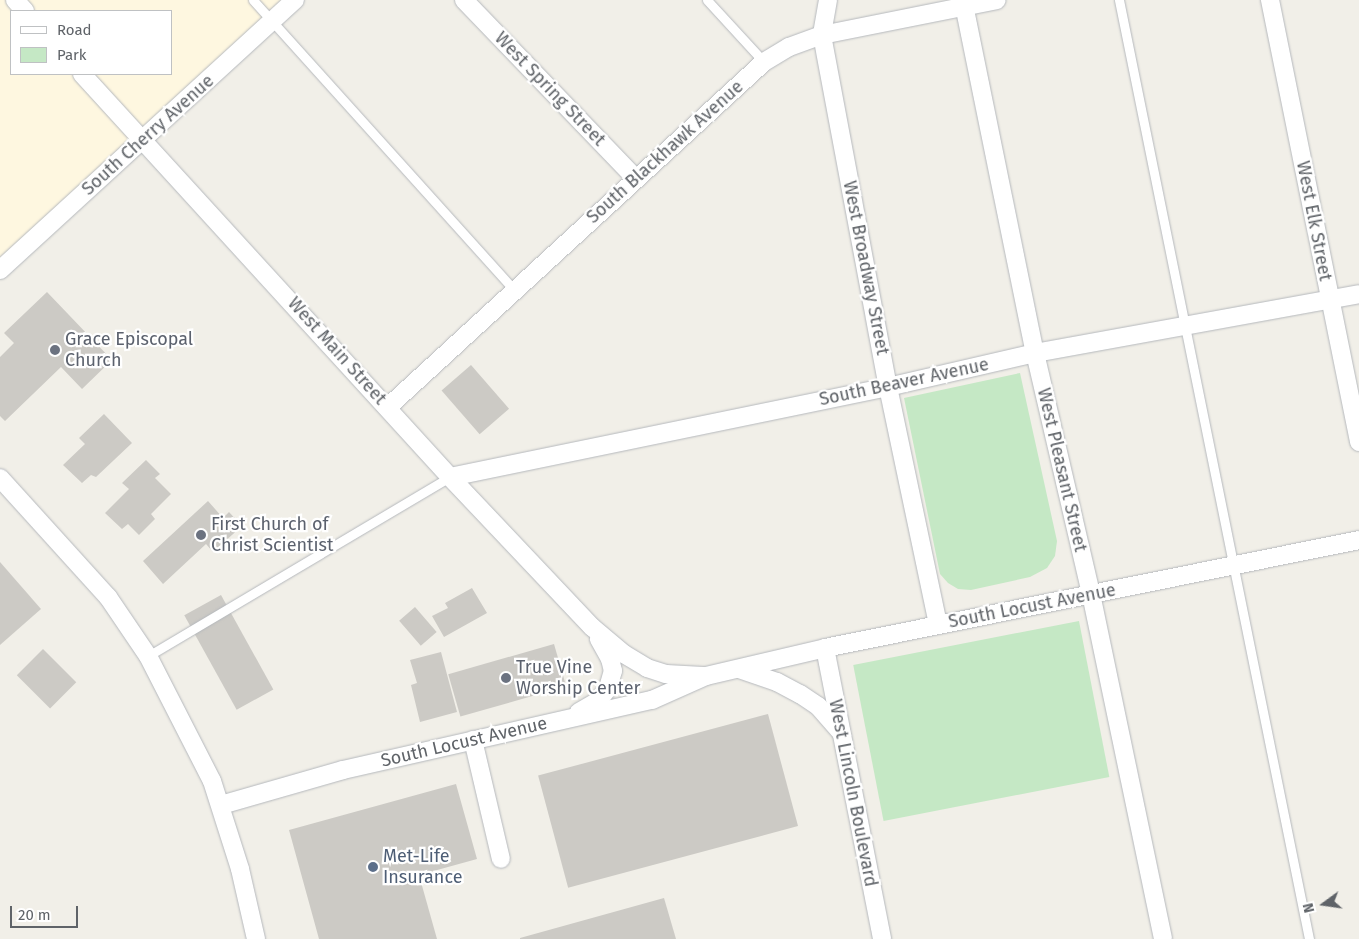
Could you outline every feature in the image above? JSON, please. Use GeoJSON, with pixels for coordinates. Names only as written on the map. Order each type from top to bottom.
{"type":"FeatureCollection","features":[{"type":"Feature","properties":{"kind":"street"},"geometry":{"type":"LineString","coordinates":[[15,0],[24,10]]}},
{"type":"Feature","properties":{"kind":"street","name":"South Cherry Avenue"},"geometry":{"type":"LineString","coordinates":[[0,270],[295,0]]}},
{"type":"Feature","properties":{"kind":"street","name":"West Spring Street"},"geometry":{"type":"LineString","coordinates":[[464,0],[636,179]]}},
{"type":"Feature","properties":{"kind":"street","name":"West Broadway Street"},"geometry":{"type":"LineString","coordinates":[[828,0],[822,35],[888,387],[938,624]]}},
{"type":"Feature","properties":{"kind":"street","name":"South Blackhawk Avenue"},"geometry":{"type":"LineString","coordinates":[[388,407],[764,62],[789,46],[822,35],[963,3],[996,0]]}},
{"type":"Feature","properties":{"kind":"street","name":"West Elk Street"},"geometry":{"type":"LineString","coordinates":[[1270,0],[1359,442]]}},
{"type":"Feature","properties":{"kind":"street","name":"West Pleasant Street"},"geometry":{"type":"LineString","coordinates":[[963,3],[1034,353],[1091,594],[1163,939]]}},
{"type":"Feature","properties":{"kind":"street","name":"West Main Street"},"geometry":{"type":"LineString","coordinates":[[83,75],[450,477],[592,627]]}},
{"type":"Feature","properties":{"kind":"street","name":"South Beaver Avenue"},"geometry":{"type":"LineString","coordinates":[[450,477],[888,387],[1034,353],[1331,301],[1359,294]]}},
{"type":"Feature","properties":{"kind":"street"},"geometry":{"type":"LineString","coordinates":[[0,478],[108,597],[148,656],[212,781],[240,869],[256,939]]}},
{"type":"Feature","properties":{"kind":"street","name":"South Locust Avenue"},"geometry":{"type":"LineString","coordinates":[[221,805],[343,770],[652,700],[706,676],[825,648],[1359,540]]}},
{"type":"Feature","properties":{"kind":"street"},"geometry":{"type":"LineString","coordinates":[[565,720],[598,701],[608,688],[613,671],[610,659],[592,627]]}},
{"type":"Feature","properties":{"kind":"street","name":"South Locust Avenue"},"geometry":{"type":"LineString","coordinates":[[592,627],[624,654],[647,668],[666,674],[706,676]]}},
{"type":"Feature","properties":{"kind":"street","name":"West Lincoln Boulevard"},"geometry":{"type":"LineString","coordinates":[[825,648],[882,939]]}},
{"type":"Feature","properties":{"kind":"street"},"geometry":{"type":"LineString","coordinates":[[738,669],[777,682],[800,694],[818,706],[841,732]]}},
{"type":"Feature","properties":{"kind":"street"},"geometry":{"type":"LineString","coordinates":[[473,740],[501,859]]}},
{"type":"Feature","properties":{"kind":"lane"},"geometry":{"type":"LineString","coordinates":[[253,0],[514,290]]}},
{"type":"Feature","properties":{"kind":"lane"},"geometry":{"type":"LineString","coordinates":[[707,0],[764,62]]}},
{"type":"Feature","properties":{"kind":"lane"},"geometry":{"type":"LineString","coordinates":[[1119,0],[1309,939]]}},
{"type":"Feature","properties":{"kind":"lane"},"geometry":{"type":"LineString","coordinates":[[148,656],[450,477]]}},
{"type":"Feature","properties":{"kind":"shaded area"},"geometry":{"type":"Polygon","coordinates":[[[0,0],[295,0],[0,270],[0,0]]]}},
{"type":"Feature","properties":{"kind":"green space"},"geometry":{"type":"Polygon","coordinates":[[[1020,373],[1057,541],[1055,556],[1047,568],[1030,577],[971,590],[958,589],[948,583],[940,574],[904,398],[1020,373]]]}},
{"type":"Feature","properties":{"kind":"green space"},"geometry":{"type":"Polygon","coordinates":[[[1079,621],[1109,777],[884,821],[853,665],[1079,621]]]}},
{"type":"Feature","properties":{"kind":"building","name":"Grace Episcopal Church"},"geometry":{"type":"Polygon","coordinates":[[[47,292],[112,360],[82,389],[61,367],[5,421],[0,416],[0,357],[14,343],[4,333],[47,292]]]}},
{"type":"Feature","properties":{"kind":"building"},"geometry":{"type":"Polygon","coordinates":[[[471,365],[509,409],[480,434],[442,391],[471,365]]]}},
{"type":"Feature","properties":{"kind":"building"},"geometry":{"type":"Polygon","coordinates":[[[104,414],[132,443],[96,477],[91,475],[82,483],[63,465],[85,444],[79,438],[104,414]]]}},
{"type":"Feature","properties":{"kind":"building"},"geometry":{"type":"Polygon","coordinates":[[[146,460],[160,474],[155,478],[171,494],[151,514],[155,519],[139,535],[128,524],[122,529],[105,513],[129,489],[122,483],[146,460]]]}},
{"type":"Feature","properties":{"kind":"building","name":"First Church of Christ Scientist"},"geometry":{"type":"Polygon","coordinates":[[[208,501],[223,518],[229,512],[242,526],[213,552],[206,544],[163,584],[143,561],[208,501]]]}},
{"type":"Feature","properties":{"kind":"building"},"geometry":{"type":"Polygon","coordinates":[[[0,562],[41,609],[0,645],[0,562]]]}},
{"type":"Feature","properties":{"kind":"building"},"geometry":{"type":"Polygon","coordinates":[[[472,588],[487,613],[444,637],[432,616],[448,608],[445,603],[472,588]]]}},
{"type":"Feature","properties":{"kind":"building"},"geometry":{"type":"Polygon","coordinates":[[[221,595],[273,689],[237,710],[184,615],[221,595]]]}},
{"type":"Feature","properties":{"kind":"building"},"geometry":{"type":"Polygon","coordinates":[[[415,607],[437,632],[421,646],[399,621],[415,607]]]}},
{"type":"Feature","properties":{"kind":"building","name":"True Vine Worship Center"},"geometry":{"type":"Polygon","coordinates":[[[554,644],[566,686],[460,717],[448,674],[554,644]]]}},
{"type":"Feature","properties":{"kind":"building"},"geometry":{"type":"Polygon","coordinates":[[[43,649],[76,682],[50,708],[17,675],[43,649]]]}},
{"type":"Feature","properties":{"kind":"building"},"geometry":{"type":"Polygon","coordinates":[[[441,652],[457,712],[420,722],[411,685],[417,683],[410,660],[441,652]]]}},
{"type":"Feature","properties":{"kind":"building"},"geometry":{"type":"Polygon","coordinates":[[[768,714],[798,826],[568,888],[538,776],[768,714]]]}},
{"type":"Feature","properties":{"kind":"building","name":"Met-Life Insurance"},"geometry":{"type":"Polygon","coordinates":[[[456,784],[477,859],[419,875],[437,939],[319,939],[289,830],[456,784]]]}},
{"type":"Feature","properties":{"kind":"building"},"geometry":{"type":"Polygon","coordinates":[[[664,898],[676,939],[520,939],[520,938],[664,898]]]}},
{"type":"Feature","properties":{"kind":"place","name":"Grace Episcopal Church"},"geometry":{"type":"Point","coordinates":[55,350]}},
{"type":"Feature","properties":{"kind":"place","name":"First Church of Christ Scientist"},"geometry":{"type":"Point","coordinates":[201,535]}},
{"type":"Feature","properties":{"kind":"place","name":"True Vine Worship Center"},"geometry":{"type":"Point","coordinates":[506,678]}},
{"type":"Feature","properties":{"kind":"place","name":"Met-Life Insurance"},"geometry":{"type":"Point","coordinates":[373,867]}}]}
